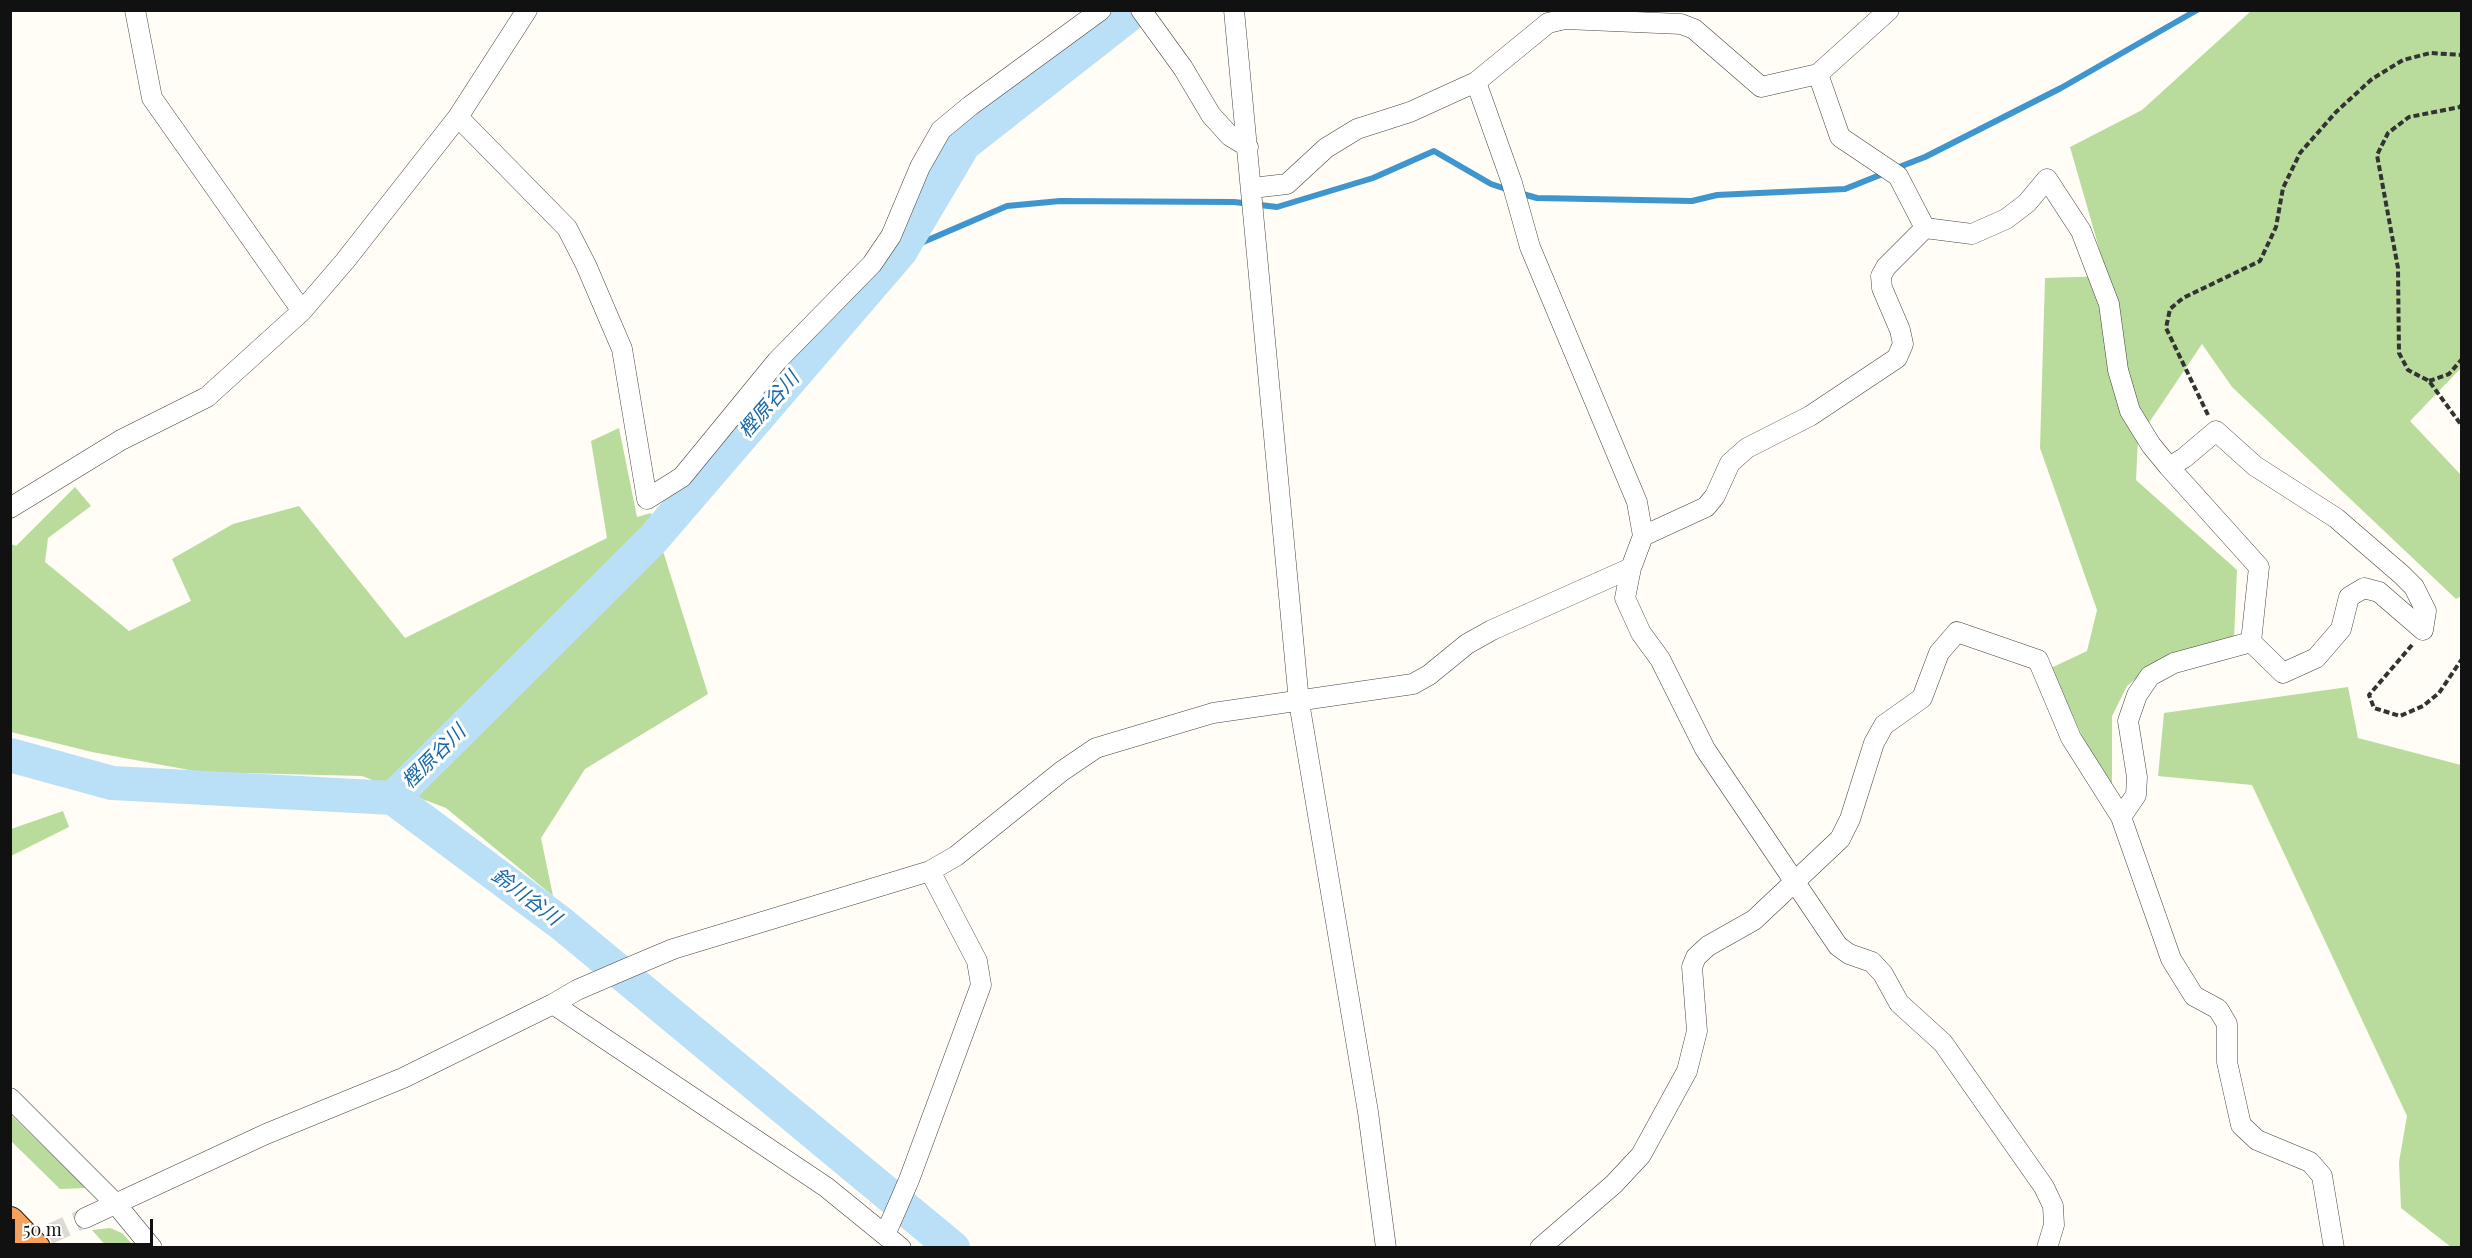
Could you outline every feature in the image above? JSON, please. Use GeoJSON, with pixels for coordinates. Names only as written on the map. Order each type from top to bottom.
{"type":"FeatureCollection","features":[{"type":"Feature","properties":{"kind":"highway"},"geometry":{"type":"LineString","coordinates":[[10,1221],[36,1248]]}},
{"type":"Feature","properties":{"kind":"street"},"geometry":{"type":"LineString","coordinates":[[135,10],[152,99],[302,310]]}},
{"type":"Feature","properties":{"kind":"street"},"geometry":{"type":"LineString","coordinates":[[10,508],[121,440],[207,397],[302,310],[345,261],[458,117],[527,10]]}},
{"type":"Feature","properties":{"kind":"street"},"geometry":{"type":"LineString","coordinates":[[458,117],[567,228],[586,266],[622,349],[647,499],[682,477],[777,361],[872,264],[891,236],[920,166],[941,130],[1101,10]]}},
{"type":"Feature","properties":{"kind":"street"},"geometry":{"type":"LineString","coordinates":[[1234,10],[1299,702],[1368,1112],[1386,1248]]}},
{"type":"Feature","properties":{"kind":"street"},"geometry":{"type":"LineString","coordinates":[[1253,198],[1287,184],[1326,148],[1357,129],[1410,112],[1476,82],[1548,23],[1565,19],[1681,24],[1694,29],[1761,87],[1818,74],[1889,10]]}},
{"type":"Feature","properties":{"kind":"street"},"geometry":{"type":"LineString","coordinates":[[1144,14],[1183,68],[1211,115],[1230,136],[1248,147]]}},
{"type":"Feature","properties":{"kind":"street"},"geometry":{"type":"LineString","coordinates":[[1818,74],[1840,137],[1892,171],[1925,228]]}},
{"type":"Feature","properties":{"kind":"street"},"geometry":{"type":"LineString","coordinates":[[1476,82],[1514,190],[1530,247],[1636,502],[1644,536],[1631,568],[1625,598],[1641,633],[1660,659],[1706,749],[1792,881],[1838,946],[1849,954],[1872,962],[1883,974],[1899,1004],[1943,1043],[2044,1186],[2053,1206],[2054,1226],[2047,1248]]}},
{"type":"Feature","properties":{"kind":"street"},"geometry":{"type":"LineString","coordinates":[[1925,228],[1972,234],[2006,219],[2027,203],[2048,179],[2081,231],[2109,304],[2118,370],[2130,411],[2151,445],[2169,467],[2259,567],[2251,642]]}},
{"type":"Feature","properties":{"kind":"street"},"geometry":{"type":"LineString","coordinates":[[1644,536],[1706,507],[1715,496],[1730,463],[1747,448],[1810,416],[1897,358],[1902,344],[1901,337],[1882,288],[1881,276],[1886,267],[1925,228]]}},
{"type":"Feature","properties":{"kind":"street"},"geometry":{"type":"LineString","coordinates":[[2169,467],[2184,458],[2216,431],[2255,466],[2336,518],[2402,575],[2414,587],[2426,611],[2423,630]]}},
{"type":"Feature","properties":{"kind":"street"},"geometry":{"type":"LineString","coordinates":[[85,1218],[266,1134],[403,1078],[554,1004],[577,990],[628,968],[704,939],[930,871],[956,856],[1062,771],[1096,748],[1213,713],[1413,684],[1429,675],[1467,644],[1492,630],[1631,568]]}},
{"type":"Feature","properties":{"kind":"street"},"geometry":{"type":"LineString","coordinates":[[2251,642],[2283,673],[2316,658],[2341,628],[2349,597],[2364,588],[2379,592],[2423,630]]}},
{"type":"Feature","properties":{"kind":"street"},"geometry":{"type":"LineString","coordinates":[[1540,1248],[1614,1184],[1641,1155],[1687,1071],[1697,1031],[1692,967],[1696,957],[1708,946],[1754,920],[1792,881],[1817,863],[1840,839],[1850,819],[1874,742],[1884,725],[1922,698],[1940,652],[1957,632],[2038,660],[2070,738],[2121,817],[2171,959],[2194,996],[2218,1009],[2227,1024],[2227,1062],[2241,1125],[2257,1140],[2310,1162],[2322,1176],[2334,1248]]}},
{"type":"Feature","properties":{"kind":"street"},"geometry":{"type":"LineString","coordinates":[[2121,817],[2136,795],[2137,777],[2128,721],[2137,695],[2150,676],[2174,663],[2251,642]]}},
{"type":"Feature","properties":{"kind":"street"},"geometry":{"type":"LineString","coordinates":[[888,1228],[909,1180],[981,985],[976,961],[930,871]]}},
{"type":"Feature","properties":{"kind":"street"},"geometry":{"type":"LineString","coordinates":[[554,1004],[888,1228],[900,1248]]}},
{"type":"Feature","properties":{"kind":"street"},"geometry":{"type":"LineString","coordinates":[[10,1098],[115,1203],[152,1248]]}},
{"type":"Feature","properties":{"kind":"path"},"geometry":{"type":"LineString","coordinates":[[2216,431],[2166,328],[2170,309],[2183,298],[2260,261],[2276,227],[2283,188],[2300,153],[2336,112],[2372,79],[2403,60],[2430,54],[2462,55]]}},
{"type":"Feature","properties":{"kind":"path"},"geometry":{"type":"LineString","coordinates":[[2462,104],[2460,107],[2409,117],[2388,133],[2377,155],[2398,268],[2399,353],[2408,370],[2428,381],[2462,426]]}},
{"type":"Feature","properties":{"kind":"path"},"geometry":{"type":"LineString","coordinates":[[2428,381],[2449,374],[2462,359]]}},
{"type":"Feature","properties":{"kind":"path"},"geometry":{"type":"LineString","coordinates":[[2423,630],[2400,661],[2369,695],[2374,708],[2400,716],[2424,706],[2439,693],[2462,659]]}},
{"type":"Feature","properties":{"kind":"green space"},"geometry":{"type":"Polygon","coordinates":[[[2251,11],[2461,11],[2461,368],[2410,421],[2461,475],[2461,596],[2456,599],[2232,387],[2202,344],[2138,439],[2136,480],[2237,570],[2234,638],[2156,662],[2127,686],[2112,716],[2112,790],[2093,760],[2051,668],[2087,651],[2097,610],[2040,448],[2045,278],[2107,276],[2070,147],[2142,110],[2251,11]]]}},
{"type":"Feature","properties":{"kind":"green space"},"geometry":{"type":"Polygon","coordinates":[[[619,428],[637,517],[651,513],[708,694],[585,769],[541,838],[553,896],[446,808],[362,776],[200,772],[92,752],[11,732],[11,544],[16,546],[75,487],[91,506],[48,538],[45,562],[129,631],[191,601],[172,559],[233,524],[299,506],[405,638],[607,538],[591,441],[619,428]]]}},
{"type":"Feature","properties":{"kind":"green space"},"geometry":{"type":"Polygon","coordinates":[[[2348,687],[2358,738],[2461,765],[2461,1247],[2451,1247],[2401,1208],[2399,1162],[2407,1116],[2252,785],[2158,776],[2164,713],[2348,687]]]}},
{"type":"Feature","properties":{"kind":"green space"},"geometry":{"type":"Polygon","coordinates":[[[63,811],[69,827],[11,856],[11,829],[63,811]]]}},
{"type":"Feature","properties":{"kind":"green space"},"geometry":{"type":"Polygon","coordinates":[[[10,1115],[86,1188],[60,1189],[11,1141],[10,1115]]]}},
{"type":"Feature","properties":{"kind":"green space"},"geometry":{"type":"Polygon","coordinates":[[[110,1228],[122,1233],[135,1247],[107,1247],[92,1230],[110,1228]]]}},
{"type":"Feature","properties":{"kind":"waterway","name":"樫原谷川"},"geometry":{"type":"LineString","coordinates":[[393,798],[653,539],[900,252],[964,144],[1135,10]]}},
{"type":"Feature","properties":{"kind":"waterway"},"geometry":{"type":"LineString","coordinates":[[1894,169],[1925,157],[2061,88],[2197,10]]}},
{"type":"Feature","properties":{"kind":"waterway"},"geometry":{"type":"LineString","coordinates":[[900,252],[1007,206],[1060,201],[1234,202],[1277,207],[1373,178],[1434,151],[1491,184],[1509,190]]}},
{"type":"Feature","properties":{"kind":"waterway"},"geometry":{"type":"LineString","coordinates":[[1519,193],[1537,198],[1692,201],[1717,195],[1845,189],[1885,173]]}},
{"type":"Feature","properties":{"kind":"waterway","name":"鈴川谷川"},"geometry":{"type":"LineString","coordinates":[[10,755],[112,783],[393,798],[562,924],[953,1248]]}},
{"type":"Feature","properties":{"kind":"tunnel"},"geometry":{"type":"LineString","coordinates":[[21,1247],[85,1218]]}}]}
